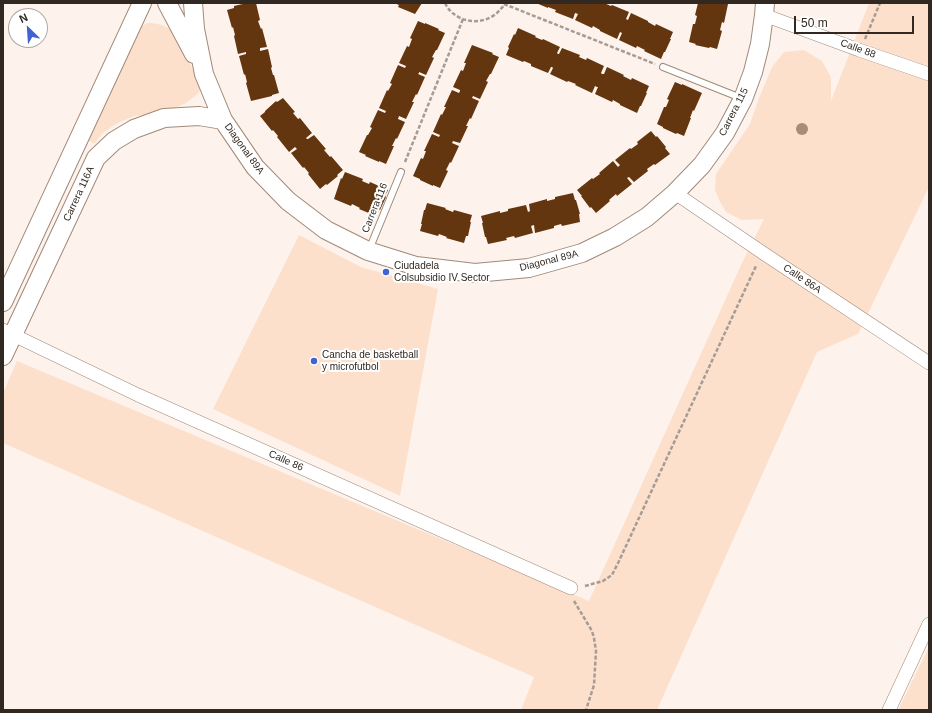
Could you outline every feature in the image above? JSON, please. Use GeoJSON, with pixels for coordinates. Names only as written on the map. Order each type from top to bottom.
{"type":"FeatureCollection","features":[{"type":"Feature","properties":{"kind":"street"},"geometry":{"type":"LineString","coordinates":[[3,302],[142,3]]}},
{"type":"Feature","properties":{"kind":"street","name":"Diagonal 89A"},"geometry":{"type":"LineString","coordinates":[[167,3],[204,74],[223,120],[255,167],[288,202],[326,230],[368,252],[416,266],[475,273],[529,268],[582,253],[615,237],[647,217],[675,193]]}},
{"type":"Feature","properties":{"kind":"street","name":"Diagonal 89A"},"geometry":{"type":"LineString","coordinates":[[193,3],[195,29],[204,74]]}},
{"type":"Feature","properties":{"kind":"street","name":"Calle 88"},"geometry":{"type":"LineString","coordinates":[[765,9],[859,50],[929,74]]}},
{"type":"Feature","properties":{"kind":"street","name":"Carrera 115"},"geometry":{"type":"LineString","coordinates":[[675,193],[702,165],[725,133],[743,99],[753,72],[760,44],[765,9]]}},
{"type":"Feature","properties":{"kind":"street","name":"Carrera 116A"},"geometry":{"type":"LineString","coordinates":[[3,356],[8,332],[96,158],[114,141],[134,129],[164,118],[199,116],[223,120]]}},
{"type":"Feature","properties":{"kind":"street","name":"Calle 86A"},"geometry":{"type":"LineString","coordinates":[[675,193],[929,364]]}},
{"type":"Feature","properties":{"kind":"street","name":"Calle 86"},"geometry":{"type":"LineString","coordinates":[[8,332],[138,395],[571,588]]}},
{"type":"Feature","properties":{"kind":"street"},"geometry":{"type":"LineString","coordinates":[[889,710],[929,624]]}},
{"type":"Feature","properties":{"kind":"lane"},"geometry":{"type":"LineString","coordinates":[[663,67],[743,99]]}},
{"type":"Feature","properties":{"kind":"lane","name":"Carrera 116"},"geometry":{"type":"LineString","coordinates":[[368,252],[401,172]]}},
{"type":"Feature","properties":{"kind":"path"},"geometry":{"type":"LineString","coordinates":[[445,3],[454,14],[472,22],[482,21],[491,17],[499,12],[505,4],[663,67]]}},
{"type":"Feature","properties":{"kind":"path"},"geometry":{"type":"LineString","coordinates":[[859,50],[880,3]]}},
{"type":"Feature","properties":{"kind":"path"},"geometry":{"type":"LineString","coordinates":[[401,172],[463,19]]}},
{"type":"Feature","properties":{"kind":"path"},"geometry":{"type":"LineString","coordinates":[[586,710],[594,685],[596,651],[592,631],[574,600],[571,588],[588,586],[603,581],[612,575],[763,253]]}},
{"type":"Feature","properties":{"kind":"shaded area"},"geometry":{"type":"Polygon","coordinates":[[[869,3],[929,3],[929,187],[858,334],[817,352],[657,710],[521,710],[534,677],[3,443],[3,393],[17,361],[589,601],[741,265],[764,219],[742,220],[726,212],[715,190],[716,174],[750,124],[772,67],[784,52],[804,50],[822,61],[831,77],[831,101],[869,3]]]}},
{"type":"Feature","properties":{"kind":"shaded area"},"geometry":{"type":"Polygon","coordinates":[[[148,23],[154,23],[172,30],[202,89],[197,95],[186,103],[174,109],[126,119],[109,128],[94,144],[86,139],[140,27],[148,23]]]}},
{"type":"Feature","properties":{"kind":"shaded area"},"geometry":{"type":"Polygon","coordinates":[[[299,235],[361,267],[438,289],[400,496],[213,409],[299,235]]]}},
{"type":"Feature","properties":{"kind":"shaded area"},"geometry":{"type":"Polygon","coordinates":[[[929,647],[929,710],[898,710],[929,647]]]}},
{"type":"Feature","properties":{"kind":"building"},"geometry":{"type":"Polygon","coordinates":[[[247,3],[256,3],[260,20],[258,21],[261,29],[262,28],[267,47],[260,48],[260,51],[268,49],[271,68],[279,93],[251,101],[239,56],[246,54],[246,52],[238,54],[233,27],[232,28],[227,10],[234,8],[234,6],[247,3]]]}},
{"type":"Feature","properties":{"kind":"building"},"geometry":{"type":"Polygon","coordinates":[[[394,3],[422,3],[415,14],[398,7],[399,5],[394,3]]]}},
{"type":"Feature","properties":{"kind":"building"},"geometry":{"type":"Polygon","coordinates":[[[536,3],[604,3],[629,12],[626,19],[628,20],[631,13],[655,26],[656,24],[673,32],[661,59],[637,46],[636,48],[619,40],[622,33],[620,32],[617,39],[593,26],[592,28],[575,20],[578,14],[575,13],[573,19],[555,12],[556,10],[536,3]]]}},
{"type":"Feature","properties":{"kind":"building"},"geometry":{"type":"Polygon","coordinates":[[[698,3],[728,4],[724,23],[722,22],[720,30],[722,31],[717,49],[695,45],[696,44],[689,42],[693,24],[695,24],[697,16],[695,15],[698,3]]]}},
{"type":"Feature","properties":{"kind":"building"},"geometry":{"type":"Polygon","coordinates":[[[418,21],[439,29],[438,30],[445,33],[432,57],[434,58],[426,75],[419,72],[418,74],[425,77],[417,95],[416,94],[412,102],[414,102],[406,119],[399,116],[398,119],[405,122],[392,146],[394,146],[386,164],[365,156],[366,155],[359,152],[372,128],[370,127],[378,110],[385,113],[386,111],[379,108],[387,90],[388,91],[392,84],[390,83],[398,65],[405,68],[406,66],[399,63],[407,46],[409,47],[412,39],[410,38],[418,21]]]}},
{"type":"Feature","properties":{"kind":"building"},"geometry":{"type":"Polygon","coordinates":[[[518,28],[560,47],[557,53],[558,54],[562,48],[580,55],[579,57],[586,60],[587,58],[604,66],[601,73],[602,74],[604,74],[607,67],[631,80],[632,78],[649,86],[637,113],[613,100],[612,102],[595,94],[598,87],[595,86],[592,93],[575,85],[576,84],[567,82],[550,74],[553,68],[552,67],[548,73],[531,66],[531,64],[524,61],[523,62],[506,55],[509,48],[508,47],[518,28]]]}},
{"type":"Feature","properties":{"kind":"building"},"geometry":{"type":"Polygon","coordinates":[[[472,45],[493,53],[492,54],[499,57],[486,81],[488,82],[480,99],[473,96],[472,98],[479,101],[471,119],[470,118],[466,126],[468,126],[460,143],[453,141],[452,143],[459,146],[446,170],[448,171],[440,188],[413,176],[421,158],[423,159],[426,151],[424,151],[432,134],[439,137],[440,135],[433,132],[441,114],[442,115],[446,107],[444,107],[452,90],[459,93],[460,91],[453,87],[461,70],[463,71],[466,63],[464,63],[472,45]]]}},
{"type":"Feature","properties":{"kind":"building"},"geometry":{"type":"Polygon","coordinates":[[[675,82],[702,93],[694,111],[693,110],[684,136],[677,133],[676,134],[657,124],[664,107],[666,107],[669,100],[667,99],[675,82]]]}},
{"type":"Feature","properties":{"kind":"building"},"geometry":{"type":"Polygon","coordinates":[[[283,98],[295,112],[293,113],[298,119],[300,118],[312,133],[306,138],[308,139],[314,135],[326,149],[324,150],[343,170],[337,175],[338,176],[320,189],[308,174],[309,173],[291,153],[297,149],[295,147],[289,152],[277,137],[278,136],[260,116],[276,101],[277,102],[283,98]]]}},
{"type":"Feature","properties":{"kind":"building"},"geometry":{"type":"Polygon","coordinates":[[[651,131],[656,137],[657,136],[670,154],[647,169],[648,171],[634,182],[629,177],[627,178],[632,184],[617,196],[616,194],[596,213],[591,207],[590,208],[577,190],[592,178],[593,179],[600,174],[599,173],[613,161],[618,167],[620,165],[615,160],[630,148],[631,149],[638,144],[637,142],[651,131]]]}},
{"type":"Feature","properties":{"kind":"building"},"geometry":{"type":"Polygon","coordinates":[[[345,172],[363,179],[362,181],[369,184],[370,182],[388,190],[376,216],[359,209],[360,208],[352,204],[351,206],[334,199],[341,178],[342,179],[345,172]]]}},
{"type":"Feature","properties":{"kind":"building"},"geometry":{"type":"Polygon","coordinates":[[[573,193],[580,214],[580,222],[562,226],[561,224],[554,226],[554,228],[535,233],[534,225],[531,226],[533,233],[515,238],[514,236],[506,238],[507,240],[488,244],[485,237],[481,216],[500,211],[500,213],[508,211],[508,209],[526,205],[528,212],[530,211],[529,204],[547,199],[547,201],[555,199],[555,197],[573,193]]]}},
{"type":"Feature","properties":{"kind":"building"},"geometry":{"type":"Polygon","coordinates":[[[427,203],[446,208],[445,209],[453,212],[454,210],[472,215],[468,236],[466,236],[464,243],[446,238],[447,237],[439,234],[438,236],[420,231],[424,210],[427,203]]]}},
{"type":"Feature","properties":{"kind":"place","name":"Ciudadela Colsubsidio IV Sector"},"geometry":{"type":"Point","coordinates":[386,272]}},
{"type":"Feature","properties":{"kind":"place","name":"Cancha de basketball y microfutbol"},"geometry":{"type":"Point","coordinates":[314,361]}}]}
